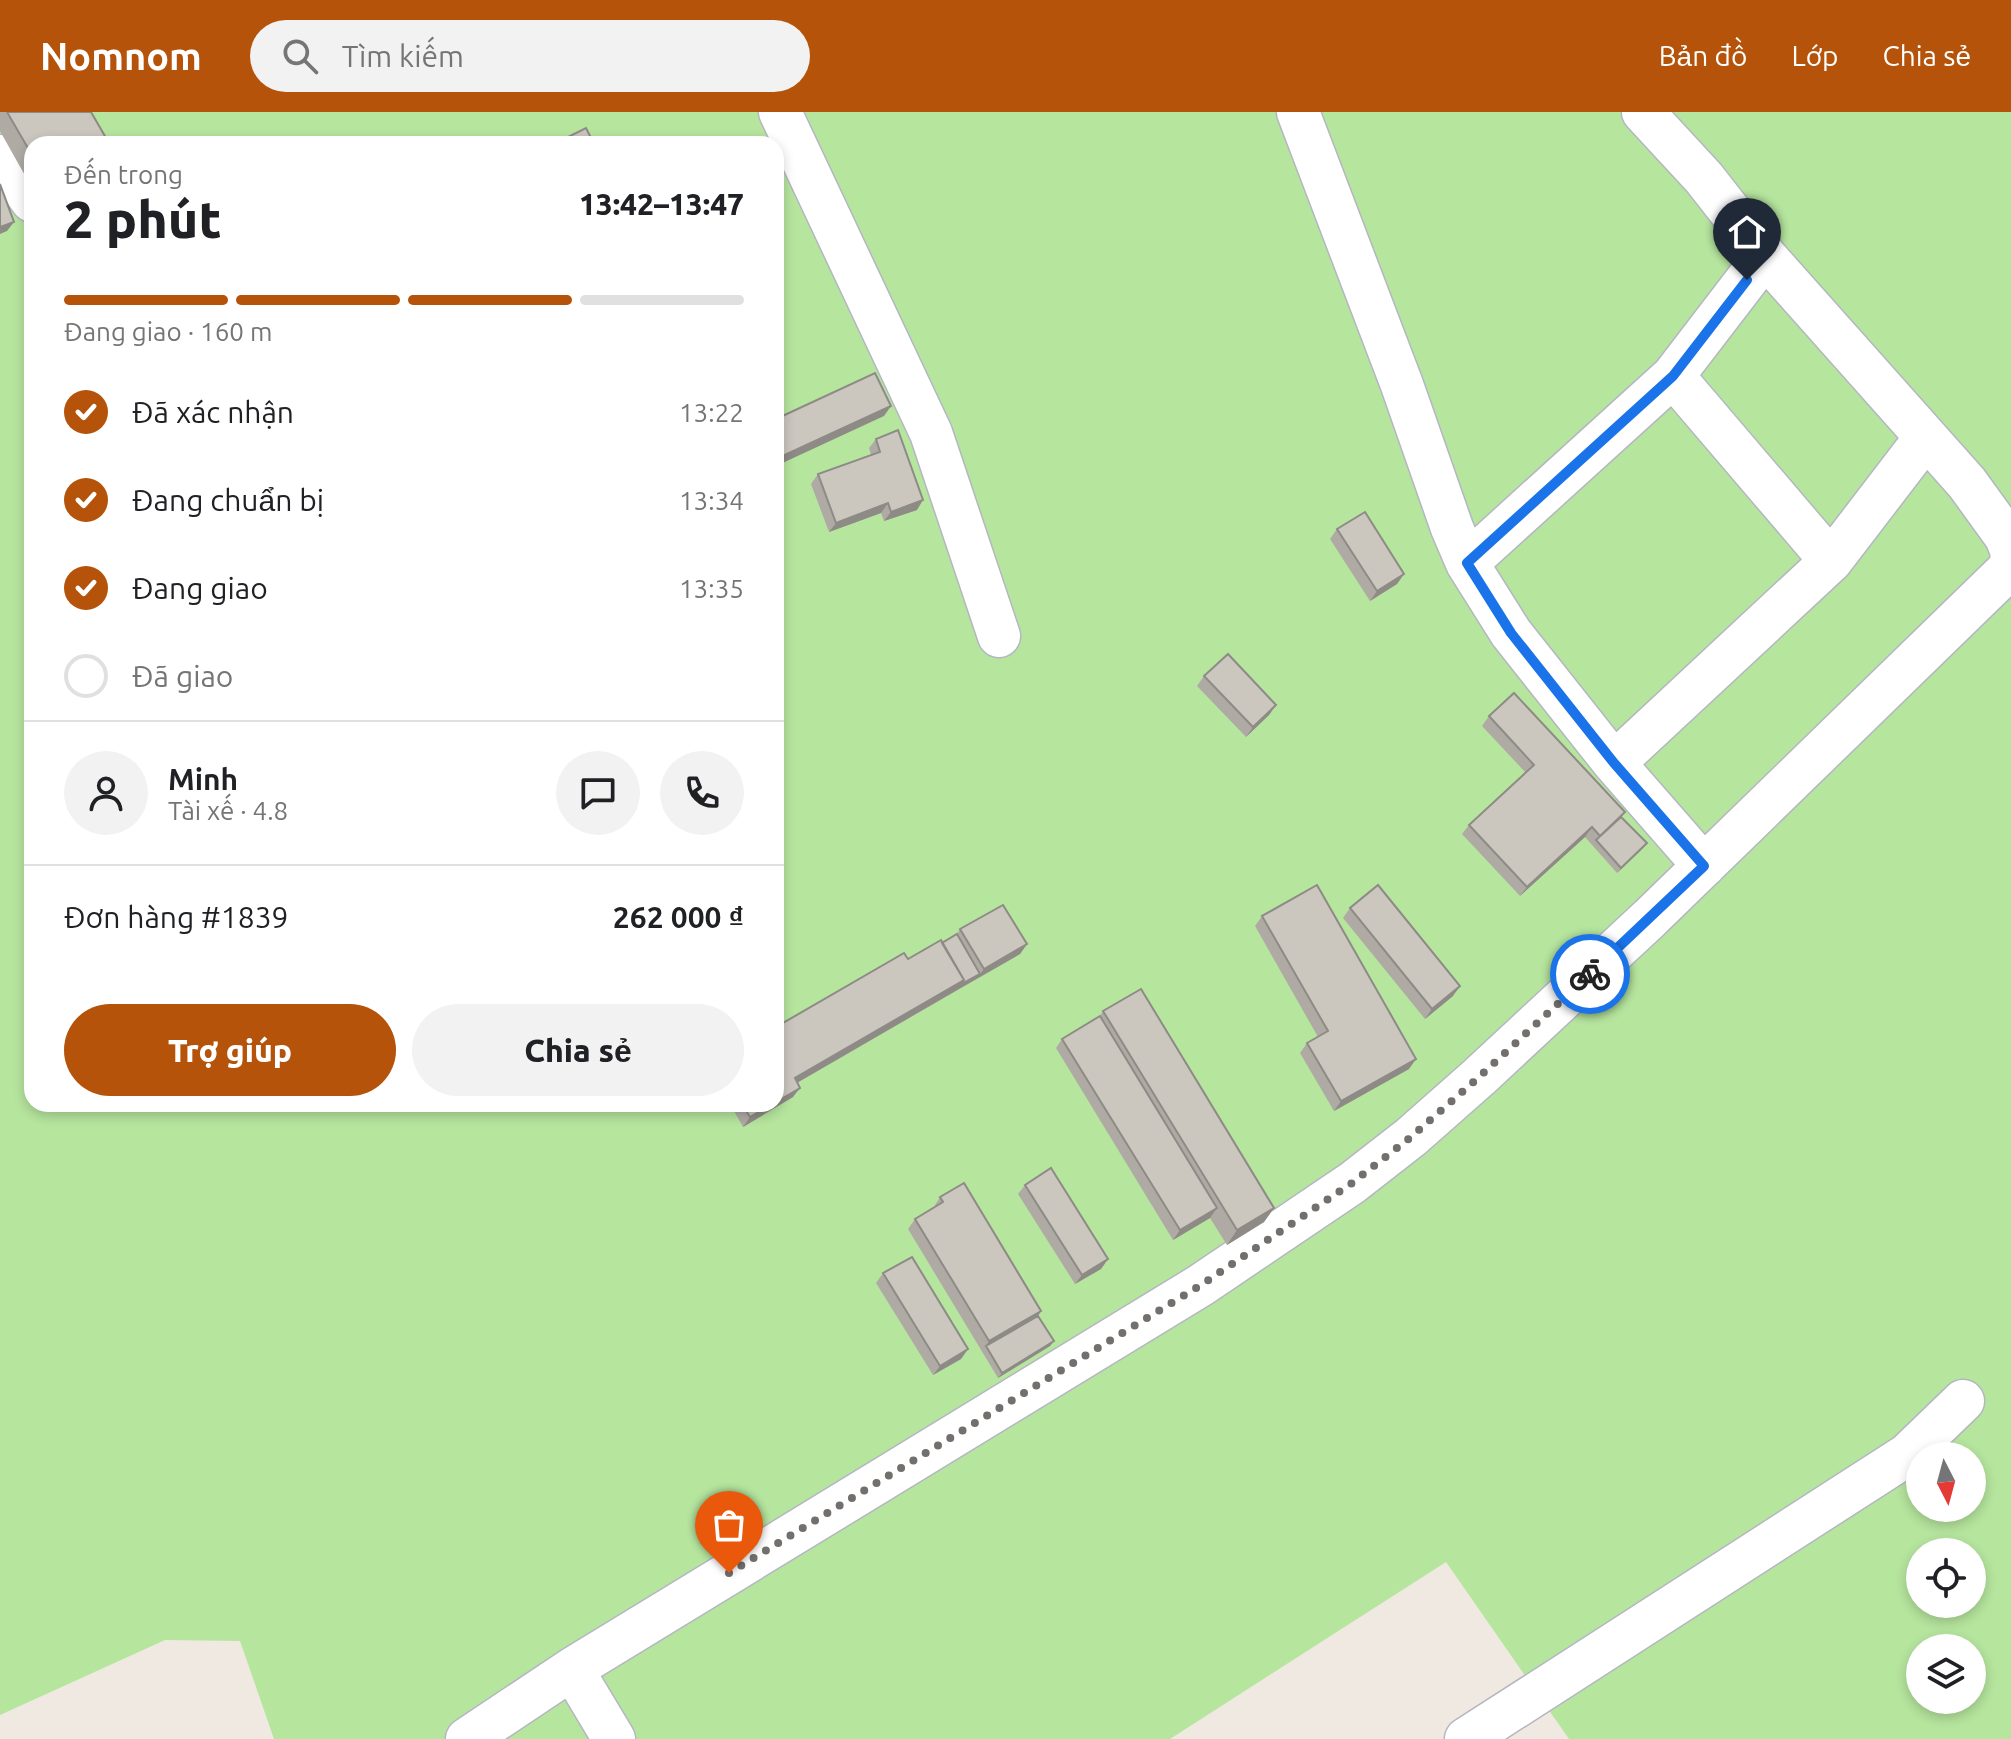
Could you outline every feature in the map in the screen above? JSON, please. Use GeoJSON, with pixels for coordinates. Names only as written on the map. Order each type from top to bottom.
{"type":"FeatureCollection","features":[{"type":"Feature","properties":{"kind":"street"},"geometry":{"type":"LineString","coordinates":[[780,112],[931,433],[999,636]]}},
{"type":"Feature","properties":{"kind":"street"},"geometry":{"type":"LineString","coordinates":[[1298,112],[1467,563],[1511,633],[1614,763],[1704,866]]}},
{"type":"Feature","properties":{"kind":"street"},"geometry":{"type":"LineString","coordinates":[[1654,124],[1704,178],[1765,256],[1967,483],[2006,537],[2011,550]]}},
{"type":"Feature","properties":{"kind":"street"},"geometry":{"type":"LineString","coordinates":[[0,156],[24,190]]}},
{"type":"Feature","properties":{"kind":"street"},"geometry":{"type":"LineString","coordinates":[[1467,563],[1673,376],[1765,256]]}},
{"type":"Feature","properties":{"kind":"street"},"geometry":{"type":"LineString","coordinates":[[1673,376],[1831,561]]}},
{"type":"Feature","properties":{"kind":"street"},"geometry":{"type":"LineString","coordinates":[[1614,763],[1831,561],[1926,437]]}},
{"type":"Feature","properties":{"kind":"street"},"geometry":{"type":"LineString","coordinates":[[467,1739],[572,1669],[1201,1285],[1352,1183],[1411,1137],[1479,1077],[1650,918],[2009,569],[2011,561]]}},
{"type":"Feature","properties":{"kind":"street"},"geometry":{"type":"LineString","coordinates":[[1466,1739],[1907,1455],[1963,1401]]}},
{"type":"Feature","properties":{"kind":"street"},"geometry":{"type":"LineString","coordinates":[[572,1669],[614,1739]]}},
{"type":"Feature","properties":{"kind":"green space"},"geometry":{"type":"Polygon","coordinates":[[[0,112],[2011,112],[2011,1739],[1569,1739],[1446,1562],[1170,1739],[274,1739],[240,1641],[165,1640],[0,1715],[0,112]]]}},
{"type":"Feature","properties":{"kind":"building"},"geometry":{"type":"Polygon","coordinates":[[[7,112],[91,112],[105,136],[24,136],[24,141],[7,112]]]}},
{"type":"Feature","properties":{"kind":"building"},"geometry":{"type":"Polygon","coordinates":[[[586,128],[590,136],[570,136],[586,128]]]}},
{"type":"Feature","properties":{"kind":"building"},"geometry":{"type":"Polygon","coordinates":[[[0,184],[14,222],[0,227],[0,184]]]}},
{"type":"Feature","properties":{"kind":"building"},"geometry":{"type":"Polygon","coordinates":[[[875,373],[891,406],[784,455],[784,415],[875,373]]]}},
{"type":"Feature","properties":{"kind":"building"},"geometry":{"type":"Polygon","coordinates":[[[898,430],[923,500],[891,512],[888,503],[836,523],[818,474],[880,452],[876,439],[898,430]]]}},
{"type":"Feature","properties":{"kind":"building"},"geometry":{"type":"Polygon","coordinates":[[[1365,512],[1404,574],[1377,591],[1337,529],[1365,512]]]}},
{"type":"Feature","properties":{"kind":"building"},"geometry":{"type":"Polygon","coordinates":[[[1228,654],[1276,705],[1253,727],[1204,676],[1228,654]]]}},
{"type":"Feature","properties":{"kind":"building"},"geometry":{"type":"Polygon","coordinates":[[[1514,693],[1625,812],[1600,836],[1592,827],[1527,887],[1469,825],[1534,765],[1489,716],[1514,693]]]}},
{"type":"Feature","properties":{"kind":"building"},"geometry":{"type":"Polygon","coordinates":[[[1621,817],[1647,843],[1621,868],[1596,840],[1621,817]]]}},
{"type":"Feature","properties":{"kind":"building"},"geometry":{"type":"Polygon","coordinates":[[[1317,885],[1416,1059],[1341,1101],[1307,1043],[1328,1031],[1262,916],[1317,885]]]}},
{"type":"Feature","properties":{"kind":"building"},"geometry":{"type":"Polygon","coordinates":[[[1378,885],[1460,986],[1432,1009],[1350,908],[1378,885]]]}},
{"type":"Feature","properties":{"kind":"building"},"geometry":{"type":"Polygon","coordinates":[[[1003,905],[1027,944],[984,969],[960,929],[1003,905]]]}},
{"type":"Feature","properties":{"kind":"building"},"geometry":{"type":"Polygon","coordinates":[[[957,934],[980,974],[960,985],[964,980],[942,943],[957,934]]]}},
{"type":"Feature","properties":{"kind":"building"},"geometry":{"type":"Polygon","coordinates":[[[941,940],[964,980],[795,1078],[800,1088],[784,1097],[784,1022],[904,953],[908,959],[941,940]]]}},
{"type":"Feature","properties":{"kind":"building"},"geometry":{"type":"Polygon","coordinates":[[[1141,989],[1274,1208],[1237,1230],[1103,1011],[1141,989]]]}},
{"type":"Feature","properties":{"kind":"building"},"geometry":{"type":"Polygon","coordinates":[[[1100,1016],[1217,1208],[1180,1230],[1062,1039],[1100,1016]]]}},
{"type":"Feature","properties":{"kind":"building"},"geometry":{"type":"Polygon","coordinates":[[[1051,1168],[1108,1259],[1082,1275],[1025,1185],[1051,1168]]]}},
{"type":"Feature","properties":{"kind":"building"},"geometry":{"type":"Polygon","coordinates":[[[964,1183],[1041,1311],[989,1341],[915,1219],[943,1202],[940,1197],[964,1183]]]}},
{"type":"Feature","properties":{"kind":"building"},"geometry":{"type":"Polygon","coordinates":[[[912,1257],[968,1349],[940,1366],[883,1273],[912,1257]]]}},
{"type":"Feature","properties":{"kind":"building"},"geometry":{"type":"Polygon","coordinates":[[[1038,1316],[1054,1341],[1002,1373],[986,1346],[1038,1316]]]}},
{"type":"Feature","properties":{"kind":"way so far"},"geometry":{"type":"LineString","coordinates":[[729,1573],[1201,1285],[1352,1183],[1411,1137],[1590,974]]}},
{"type":"Feature","properties":{"kind":"route"},"geometry":{"type":"LineString","coordinates":[[1590,974],[1704,866],[1614,763],[1511,633],[1467,563],[1673,376],[1747,280]]}}]}
